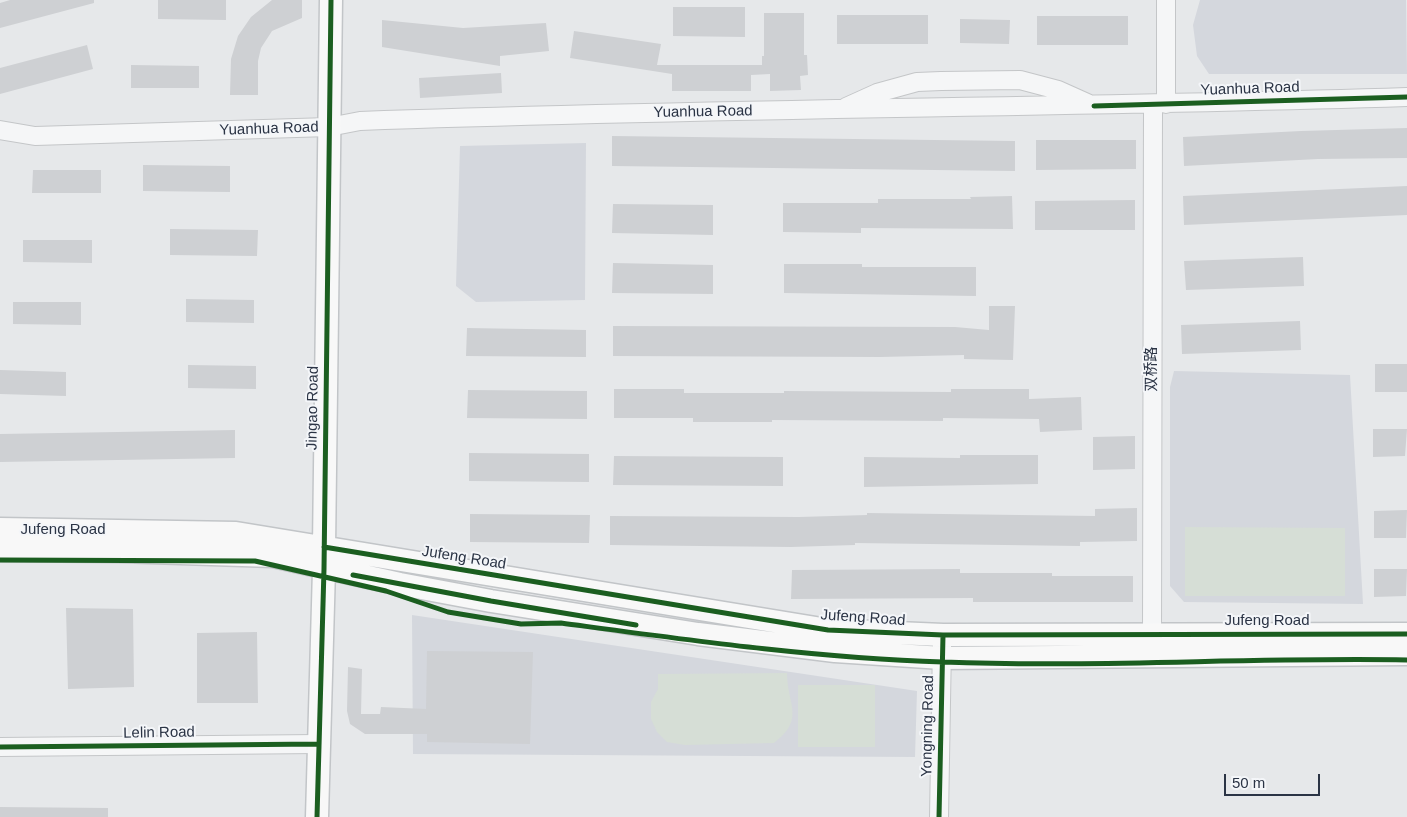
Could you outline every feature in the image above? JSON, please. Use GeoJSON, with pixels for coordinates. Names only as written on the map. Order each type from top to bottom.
{"type":"FeatureCollection","features":[{"type":"Feature","properties":{"kind":"main road","name":"Jingao Road"},"geometry":{"type":"LineString","coordinates":[[317,817],[324,558],[331,0]]}},
{"type":"Feature","properties":{"kind":"main road","name":"Jufeng Road"},"geometry":{"type":"LineString","coordinates":[[0,529],[236,533],[491,601],[698,634],[835,651],[942,658],[1407,654]]}},
{"type":"Feature","properties":{"kind":"main road","name":"Jufeng Road"},"geometry":{"type":"LineString","coordinates":[[0,550],[119,551],[324,558],[828,630],[942,635],[1152,633],[1407,634]]}},
{"type":"Feature","properties":{"kind":"street","name":"双桥路"},"geometry":{"type":"LineString","coordinates":[[1152,633],[1160,105],[1166,0]]}},
{"type":"Feature","properties":{"kind":"street"},"geometry":{"type":"LineString","coordinates":[[841,110],[878,93],[917,82],[941,81],[1020,80],[1058,90],[1094,106]]}},
{"type":"Feature","properties":{"kind":"street","name":"Yuanhua Road"},"geometry":{"type":"LineString","coordinates":[[0,130],[35,136],[329,127],[360,122],[552,114],[1160,105],[1407,97]]}},
{"type":"Feature","properties":{"kind":"street","name":"Yongning Road"},"geometry":{"type":"LineString","coordinates":[[939,817],[942,635]]}},
{"type":"Feature","properties":{"kind":"street","name":"Lelin Road"},"geometry":{"type":"LineString","coordinates":[[0,747],[318,744]]}},
{"type":"Feature","properties":{"kind":"shaded area"},"geometry":{"type":"Polygon","coordinates":[[[1200,0],[1406,0],[1407,74],[1209,74],[1197,56],[1193,25],[1200,0]]]}},
{"type":"Feature","properties":{"kind":"shaded area"},"geometry":{"type":"Polygon","coordinates":[[[586,143],[585,300],[476,302],[456,286],[460,146],[586,143]]]}},
{"type":"Feature","properties":{"kind":"shaded area"},"geometry":{"type":"Polygon","coordinates":[[[1174,371],[1350,375],[1363,604],[1184,602],[1170,586],[1170,387],[1174,371]]]}},
{"type":"Feature","properties":{"kind":"shaded area"},"geometry":{"type":"Polygon","coordinates":[[[1185,527],[1345,528],[1345,596],[1185,596],[1185,527]]]}},
{"type":"Feature","properties":{"kind":"shaded area"},"geometry":{"type":"Polygon","coordinates":[[[412,615],[917,691],[915,757],[413,754],[412,615]]]}},
{"type":"Feature","properties":{"kind":"shaded area"},"geometry":{"type":"Polygon","coordinates":[[[787,673],[792,718],[790,726],[774,743],[685,745],[667,742],[657,732],[651,719],[651,702],[658,689],[658,674],[787,673]]]}},
{"type":"Feature","properties":{"kind":"shaded area"},"geometry":{"type":"Polygon","coordinates":[[[798,685],[875,685],[875,747],[798,747],[798,685]]]}},
{"type":"Feature","properties":{"kind":"building"},"geometry":{"type":"Polygon","coordinates":[[[10,0],[94,0],[94,3],[0,28],[0,3],[10,0]]]}},
{"type":"Feature","properties":{"kind":"building"},"geometry":{"type":"Polygon","coordinates":[[[158,0],[226,0],[226,20],[158,19],[158,0]]]}},
{"type":"Feature","properties":{"kind":"building"},"geometry":{"type":"Polygon","coordinates":[[[272,0],[302,0],[302,18],[272,31],[261,48],[258,61],[258,95],[230,95],[231,59],[238,36],[251,17],[272,0]]]}},
{"type":"Feature","properties":{"kind":"building"},"geometry":{"type":"Polygon","coordinates":[[[673,7],[745,7],[745,37],[673,36],[673,7]]]}},
{"type":"Feature","properties":{"kind":"building"},"geometry":{"type":"Polygon","coordinates":[[[764,13],[804,13],[804,55],[807,55],[808,75],[800,76],[801,90],[770,91],[770,74],[751,75],[751,91],[672,91],[672,74],[570,58],[574,31],[661,44],[657,65],[762,65],[762,56],[764,56],[764,13]]]}},
{"type":"Feature","properties":{"kind":"building"},"geometry":{"type":"Polygon","coordinates":[[[837,15],[928,15],[928,44],[837,44],[837,15]]]}},
{"type":"Feature","properties":{"kind":"building"},"geometry":{"type":"Polygon","coordinates":[[[1037,16],[1128,16],[1128,45],[1037,45],[1037,16]]]}},
{"type":"Feature","properties":{"kind":"building"},"geometry":{"type":"Polygon","coordinates":[[[960,19],[1010,20],[1009,44],[960,43],[960,19]]]}},
{"type":"Feature","properties":{"kind":"building"},"geometry":{"type":"Polygon","coordinates":[[[382,20],[463,28],[546,23],[549,51],[500,56],[500,66],[382,47],[382,20]]]}},
{"type":"Feature","properties":{"kind":"building"},"geometry":{"type":"Polygon","coordinates":[[[87,45],[93,69],[0,94],[0,68],[87,45]]]}},
{"type":"Feature","properties":{"kind":"building"},"geometry":{"type":"Polygon","coordinates":[[[131,65],[199,66],[199,88],[131,88],[131,65]]]}},
{"type":"Feature","properties":{"kind":"building"},"geometry":{"type":"Polygon","coordinates":[[[501,73],[502,93],[420,98],[419,78],[501,73]]]}},
{"type":"Feature","properties":{"kind":"building"},"geometry":{"type":"Polygon","coordinates":[[[1407,128],[1407,158],[1318,159],[1184,166],[1183,137],[1407,128]]]}},
{"type":"Feature","properties":{"kind":"building"},"geometry":{"type":"Polygon","coordinates":[[[612,136],[1015,141],[1015,171],[612,166],[612,136]]]}},
{"type":"Feature","properties":{"kind":"building"},"geometry":{"type":"Polygon","coordinates":[[[1036,140],[1136,140],[1136,169],[1036,170],[1036,140]]]}},
{"type":"Feature","properties":{"kind":"building"},"geometry":{"type":"Polygon","coordinates":[[[143,165],[230,166],[230,192],[143,191],[143,165]]]}},
{"type":"Feature","properties":{"kind":"building"},"geometry":{"type":"Polygon","coordinates":[[[33,170],[101,170],[101,193],[32,193],[33,170]]]}},
{"type":"Feature","properties":{"kind":"building"},"geometry":{"type":"Polygon","coordinates":[[[1407,186],[1407,215],[1184,225],[1183,196],[1407,186]]]}},
{"type":"Feature","properties":{"kind":"building"},"geometry":{"type":"Polygon","coordinates":[[[1012,196],[1013,229],[861,228],[861,233],[783,232],[783,203],[878,203],[878,199],[971,199],[970,197],[1012,196]]]}},
{"type":"Feature","properties":{"kind":"building"},"geometry":{"type":"Polygon","coordinates":[[[1135,200],[1135,230],[1035,230],[1035,201],[1135,200]]]}},
{"type":"Feature","properties":{"kind":"building"},"geometry":{"type":"Polygon","coordinates":[[[613,204],[713,205],[713,235],[612,233],[613,204]]]}},
{"type":"Feature","properties":{"kind":"building"},"geometry":{"type":"Polygon","coordinates":[[[170,229],[258,230],[257,256],[170,255],[170,229]]]}},
{"type":"Feature","properties":{"kind":"building"},"geometry":{"type":"Polygon","coordinates":[[[23,240],[92,240],[92,263],[23,262],[23,240]]]}},
{"type":"Feature","properties":{"kind":"building"},"geometry":{"type":"Polygon","coordinates":[[[1303,257],[1304,286],[1186,290],[1184,261],[1303,257]]]}},
{"type":"Feature","properties":{"kind":"building"},"geometry":{"type":"Polygon","coordinates":[[[613,263],[713,265],[713,294],[612,293],[613,263]]]}},
{"type":"Feature","properties":{"kind":"building"},"geometry":{"type":"Polygon","coordinates":[[[784,264],[862,264],[862,267],[976,267],[976,296],[784,293],[784,264]]]}},
{"type":"Feature","properties":{"kind":"building"},"geometry":{"type":"Polygon","coordinates":[[[186,299],[254,300],[254,323],[186,322],[186,299]]]}},
{"type":"Feature","properties":{"kind":"building"},"geometry":{"type":"Polygon","coordinates":[[[13,302],[81,302],[81,325],[13,324],[13,302]]]}},
{"type":"Feature","properties":{"kind":"building"},"geometry":{"type":"Polygon","coordinates":[[[989,306],[1015,306],[1013,360],[964,359],[964,355],[880,357],[613,356],[613,326],[955,327],[989,330],[989,306]]]}},
{"type":"Feature","properties":{"kind":"building"},"geometry":{"type":"Polygon","coordinates":[[[1300,321],[1301,350],[1182,354],[1181,325],[1300,321]]]}},
{"type":"Feature","properties":{"kind":"building"},"geometry":{"type":"Polygon","coordinates":[[[467,328],[586,330],[586,357],[466,356],[467,328]]]}},
{"type":"Feature","properties":{"kind":"building"},"geometry":{"type":"Polygon","coordinates":[[[1375,364],[1407,364],[1407,392],[1375,392],[1375,364]]]}},
{"type":"Feature","properties":{"kind":"building"},"geometry":{"type":"Polygon","coordinates":[[[188,365],[256,366],[256,389],[188,388],[188,365]]]}},
{"type":"Feature","properties":{"kind":"building"},"geometry":{"type":"Polygon","coordinates":[[[0,370],[66,372],[66,396],[0,394],[0,370]]]}},
{"type":"Feature","properties":{"kind":"building"},"geometry":{"type":"Polygon","coordinates":[[[614,389],[684,389],[684,393],[784,393],[784,391],[951,392],[951,389],[1029,389],[1029,399],[1081,397],[1082,430],[1040,432],[1039,419],[943,418],[943,421],[772,420],[772,422],[693,422],[693,418],[614,418],[614,389]]]}},
{"type":"Feature","properties":{"kind":"building"},"geometry":{"type":"Polygon","coordinates":[[[468,390],[587,391],[587,419],[467,418],[468,390]]]}},
{"type":"Feature","properties":{"kind":"building"},"geometry":{"type":"Polygon","coordinates":[[[1373,429],[1407,429],[1405,456],[1373,457],[1373,429]]]}},
{"type":"Feature","properties":{"kind":"building"},"geometry":{"type":"Polygon","coordinates":[[[235,430],[235,458],[0,462],[0,434],[235,430]]]}},
{"type":"Feature","properties":{"kind":"building"},"geometry":{"type":"Polygon","coordinates":[[[1135,436],[1135,469],[1093,470],[1093,437],[1135,436]]]}},
{"type":"Feature","properties":{"kind":"building"},"geometry":{"type":"Polygon","coordinates":[[[469,453],[589,454],[589,482],[469,481],[469,453]]]}},
{"type":"Feature","properties":{"kind":"building"},"geometry":{"type":"Polygon","coordinates":[[[960,455],[1038,455],[1038,484],[864,487],[864,457],[960,458],[960,455]]]}},
{"type":"Feature","properties":{"kind":"building"},"geometry":{"type":"Polygon","coordinates":[[[614,456],[783,457],[783,486],[613,485],[614,456]]]}},
{"type":"Feature","properties":{"kind":"building"},"geometry":{"type":"Polygon","coordinates":[[[1137,508],[1137,541],[1080,542],[1080,546],[855,543],[855,545],[791,547],[610,545],[610,516],[799,517],[867,515],[867,513],[1095,516],[1095,509],[1137,508]]]}},
{"type":"Feature","properties":{"kind":"building"},"geometry":{"type":"Polygon","coordinates":[[[1407,510],[1406,538],[1374,538],[1374,511],[1407,510]]]}},
{"type":"Feature","properties":{"kind":"building"},"geometry":{"type":"Polygon","coordinates":[[[470,514],[590,515],[589,543],[470,542],[470,514]]]}},
{"type":"Feature","properties":{"kind":"building"},"geometry":{"type":"Polygon","coordinates":[[[960,569],[960,573],[1052,573],[1052,576],[1133,576],[1133,602],[973,602],[973,598],[791,599],[792,570],[960,569]]]}},
{"type":"Feature","properties":{"kind":"building"},"geometry":{"type":"Polygon","coordinates":[[[1374,569],[1407,569],[1406,596],[1374,597],[1374,569]]]}},
{"type":"Feature","properties":{"kind":"building"},"geometry":{"type":"Polygon","coordinates":[[[66,608],[133,609],[134,687],[68,689],[66,608]]]}},
{"type":"Feature","properties":{"kind":"building"},"geometry":{"type":"Polygon","coordinates":[[[257,632],[258,703],[197,703],[197,633],[257,632]]]}},
{"type":"Feature","properties":{"kind":"building"},"geometry":{"type":"Polygon","coordinates":[[[427,651],[533,652],[530,744],[427,742],[427,734],[365,734],[350,724],[347,711],[348,667],[362,669],[361,714],[380,714],[381,707],[426,709],[427,651]]]}},
{"type":"Feature","properties":{"kind":"building"},"geometry":{"type":"Polygon","coordinates":[[[0,807],[108,808],[108,817],[0,817],[0,807]]]}},
{"type":"Feature","properties":{"kind":"cycle path"},"geometry":{"type":"LineString","coordinates":[[317,817],[324,569],[331,0]]}},
{"type":"Feature","properties":{"kind":"cycle path"},"geometry":{"type":"LineString","coordinates":[[1094,106],[1407,97]]}},
{"type":"Feature","properties":{"kind":"cycle path"},"geometry":{"type":"LineString","coordinates":[[324,547],[828,630],[943,635],[1407,634]]}},
{"type":"Feature","properties":{"kind":"cycle path"},"geometry":{"type":"LineString","coordinates":[[0,560],[255,561],[386,591],[448,612],[521,624],[561,623],[656,636],[847,657],[1001,664],[1349,659],[1407,660]]}},
{"type":"Feature","properties":{"kind":"cycle path"},"geometry":{"type":"LineString","coordinates":[[353,575],[491,601],[636,625]]}},
{"type":"Feature","properties":{"kind":"cycle path"},"geometry":{"type":"LineString","coordinates":[[939,817],[943,635]]}},
{"type":"Feature","properties":{"kind":"cycle path"},"geometry":{"type":"LineString","coordinates":[[0,747],[318,744]]}}]}
